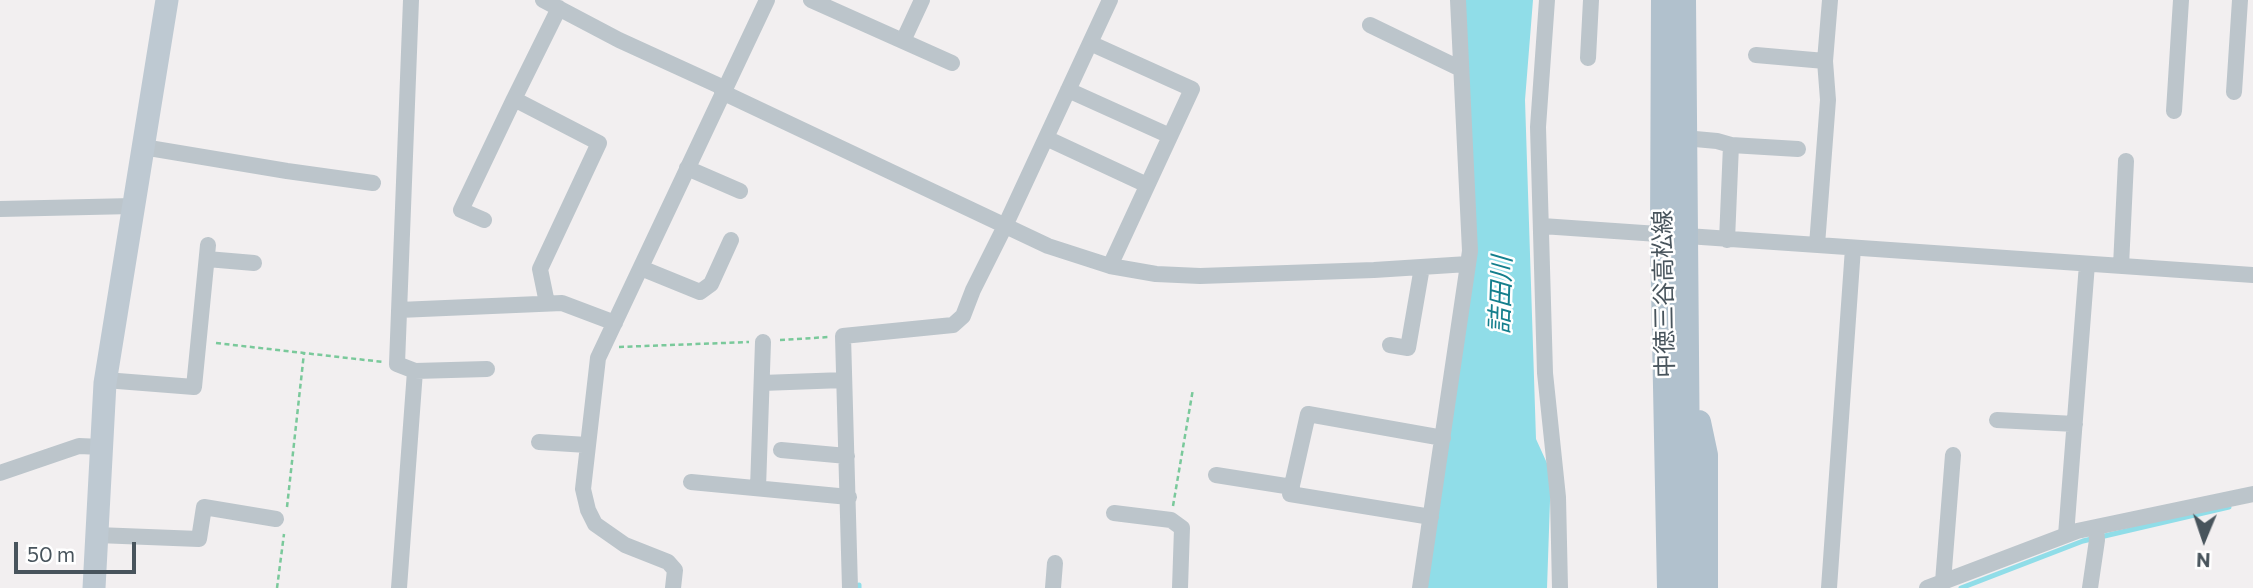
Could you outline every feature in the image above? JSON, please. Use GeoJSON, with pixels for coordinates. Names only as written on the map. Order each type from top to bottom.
{"type":"FeatureCollection","features":[{"type":"Feature","properties":{"kind":"main road","name":"中徳三谷高松線"},"geometry":{"type":"LineString","coordinates":[[1662,0],[1673,236],[1688,363],[1689,588]]}},
{"type":"Feature","properties":{"kind":"main road","name":"中徳三谷高松線"},"geometry":{"type":"LineString","coordinates":[[1669,588],[1666,380],[1673,236],[1684,138],[1684,0]]}},
{"type":"Feature","properties":{"kind":"main road"},"geometry":{"type":"LineString","coordinates":[[1688,363],[1706,455],[1706,588]]}},
{"type":"Feature","properties":{"kind":"main road"},"geometry":{"type":"LineString","coordinates":[[1653,588],[1654,421],[1666,380]]}},
{"type":"Feature","properties":{"kind":"street"},"geometry":{"type":"LineString","coordinates":[[94,588],[105,380],[167,0]]}},
{"type":"Feature","properties":{"kind":"street"},"geometry":{"type":"LineString","coordinates":[[411,0],[397,364],[415,371],[487,369]]}},
{"type":"Feature","properties":{"kind":"street"},"geometry":{"type":"LineString","coordinates":[[543,0],[619,40],[1005,226],[1048,246],[1110,266],[1156,274],[1200,276],[1468,264]]}},
{"type":"Feature","properties":{"kind":"street"},"geometry":{"type":"LineString","coordinates":[[673,588],[674,570],[668,562],[625,545],[595,524],[588,510],[583,489],[598,358],[767,0]]}},
{"type":"Feature","properties":{"kind":"street"},"geometry":{"type":"LineString","coordinates":[[811,0],[952,63]]}},
{"type":"Feature","properties":{"kind":"street"},"geometry":{"type":"LineString","coordinates":[[904,41],[922,0]]}},
{"type":"Feature","properties":{"kind":"street"},"geometry":{"type":"LineString","coordinates":[[850,588],[843,336],[953,326],[964,316],[973,290],[1110,0]]}},
{"type":"Feature","properties":{"kind":"street"},"geometry":{"type":"LineString","coordinates":[[1420,588],[1468,264],[1458,0]]}},
{"type":"Feature","properties":{"kind":"street"},"geometry":{"type":"LineString","coordinates":[[1547,0],[1538,127],[1545,373],[1558,497],[1560,588]]}},
{"type":"Feature","properties":{"kind":"street"},"geometry":{"type":"LineString","coordinates":[[1588,58],[1591,0]]}},
{"type":"Feature","properties":{"kind":"street"},"geometry":{"type":"LineString","coordinates":[[1817,245],[1828,100],[1825,61],[1830,0]]}},
{"type":"Feature","properties":{"kind":"street"},"geometry":{"type":"LineString","coordinates":[[2174,111],[2182,0]]}},
{"type":"Feature","properties":{"kind":"street"},"geometry":{"type":"LineString","coordinates":[[2234,92],[2240,0]]}},
{"type":"Feature","properties":{"kind":"street"},"geometry":{"type":"LineString","coordinates":[[484,220],[461,210],[559,8]]}},
{"type":"Feature","properties":{"kind":"street"},"geometry":{"type":"LineString","coordinates":[[1370,25],[1461,69]]}},
{"type":"Feature","properties":{"kind":"street"},"geometry":{"type":"LineString","coordinates":[[1090,43],[1192,89],[1110,266]]}},
{"type":"Feature","properties":{"kind":"street"},"geometry":{"type":"LineString","coordinates":[[1756,55],[1825,61]]}},
{"type":"Feature","properties":{"kind":"street"},"geometry":{"type":"LineString","coordinates":[[1068,90],[1170,136]]}},
{"type":"Feature","properties":{"kind":"street"},"geometry":{"type":"LineString","coordinates":[[514,99],[599,143],[540,269],[547,303]]}},
{"type":"Feature","properties":{"kind":"street"},"geometry":{"type":"LineString","coordinates":[[1046,138],[1147,185]]}},
{"type":"Feature","properties":{"kind":"street"},"geometry":{"type":"LineString","coordinates":[[1684,138],[1731,145],[1798,149]]}},
{"type":"Feature","properties":{"kind":"street"},"geometry":{"type":"LineString","coordinates":[[1727,240],[1731,145]]}},
{"type":"Feature","properties":{"kind":"street"},"geometry":{"type":"LineString","coordinates":[[143,147],[287,172],[373,183]]}},
{"type":"Feature","properties":{"kind":"street"},"geometry":{"type":"LineString","coordinates":[[2121,266],[2126,161]]}},
{"type":"Feature","properties":{"kind":"street"},"geometry":{"type":"LineString","coordinates":[[687,167],[740,191]]}},
{"type":"Feature","properties":{"kind":"street"},"geometry":{"type":"LineString","coordinates":[[0,209],[133,206]]}},
{"type":"Feature","properties":{"kind":"street"},"geometry":{"type":"LineString","coordinates":[[1542,226],[2253,275]]}},
{"type":"Feature","properties":{"kind":"street"},"geometry":{"type":"LineString","coordinates":[[641,268],[700,292],[711,284],[732,240]]}},
{"type":"Feature","properties":{"kind":"street"},"geometry":{"type":"LineString","coordinates":[[1829,588],[1853,248]]}},
{"type":"Feature","properties":{"kind":"street"},"geometry":{"type":"LineString","coordinates":[[105,380],[194,387],[208,252],[254,263]]}},
{"type":"Feature","properties":{"kind":"street"},"geometry":{"type":"LineString","coordinates":[[2066,535],[2087,264]]}},
{"type":"Feature","properties":{"kind":"street"},"geometry":{"type":"LineString","coordinates":[[1390,345],[1414,348],[1422,267]]}},
{"type":"Feature","properties":{"kind":"street"},"geometry":{"type":"LineString","coordinates":[[399,310],[562,303],[615,323]]}},
{"type":"Feature","properties":{"kind":"street"},"geometry":{"type":"LineString","coordinates":[[758,488],[763,342]]}},
{"type":"Feature","properties":{"kind":"street"},"geometry":{"type":"LineString","coordinates":[[399,588],[415,371]]}},
{"type":"Feature","properties":{"kind":"street"},"geometry":{"type":"LineString","coordinates":[[762,383],[844,380]]}},
{"type":"Feature","properties":{"kind":"street"},"geometry":{"type":"LineString","coordinates":[[1431,517],[1290,494],[1308,414],[1443,438]]}},
{"type":"Feature","properties":{"kind":"street"},"geometry":{"type":"LineString","coordinates":[[1997,420],[2075,424]]}},
{"type":"Feature","properties":{"kind":"street"},"geometry":{"type":"LineString","coordinates":[[539,442],[587,445]]}},
{"type":"Feature","properties":{"kind":"street"},"geometry":{"type":"LineString","coordinates":[[0,473],[79,446],[100,447]]}},
{"type":"Feature","properties":{"kind":"street"},"geometry":{"type":"LineString","coordinates":[[781,450],[847,456]]}},
{"type":"Feature","properties":{"kind":"street"},"geometry":{"type":"LineString","coordinates":[[1943,582],[1953,454]]}},
{"type":"Feature","properties":{"kind":"street"},"geometry":{"type":"LineString","coordinates":[[1216,475],[1292,487]]}},
{"type":"Feature","properties":{"kind":"street"},"geometry":{"type":"LineString","coordinates":[[691,482],[849,497]]}},
{"type":"Feature","properties":{"kind":"street"},"geometry":{"type":"LineString","coordinates":[[1927,588],[2066,535],[2253,494]]}},
{"type":"Feature","properties":{"kind":"street"},"geometry":{"type":"LineString","coordinates":[[97,535],[199,539],[204,508],[282,520]]}},
{"type":"Feature","properties":{"kind":"street"},"geometry":{"type":"LineString","coordinates":[[1114,513],[1171,520],[1182,528],[1180,588]]}},
{"type":"Feature","properties":{"kind":"street"},"geometry":{"type":"LineString","coordinates":[[2090,588],[2098,540],[2096,527]]}},
{"type":"Feature","properties":{"kind":"street"},"geometry":{"type":"LineString","coordinates":[[1053,588],[1055,563]]}},
{"type":"Feature","properties":{"kind":"path"},"geometry":{"type":"LineString","coordinates":[[603,349],[843,336]]}},
{"type":"Feature","properties":{"kind":"path"},"geometry":{"type":"LineString","coordinates":[[200,341],[397,364]]}},
{"type":"Feature","properties":{"kind":"path"},"geometry":{"type":"LineString","coordinates":[[277,588],[282,520],[304,353]]}},
{"type":"Feature","properties":{"kind":"path"},"geometry":{"type":"LineString","coordinates":[[1171,520],[1193,389]]}},
{"type":"Feature","properties":{"kind":"water","name":"詰田川"},"geometry":{"type":"Polygon","coordinates":[[[1465,0],[1533,0],[1525,100],[1536,439],[1551,472],[1547,588],[1425,588],[1474,253],[1465,0]]]}},
{"type":"Feature","properties":{"kind":"waterway"},"geometry":{"type":"LineString","coordinates":[[1961,588],[2083,541],[2229,507]]}}]}
